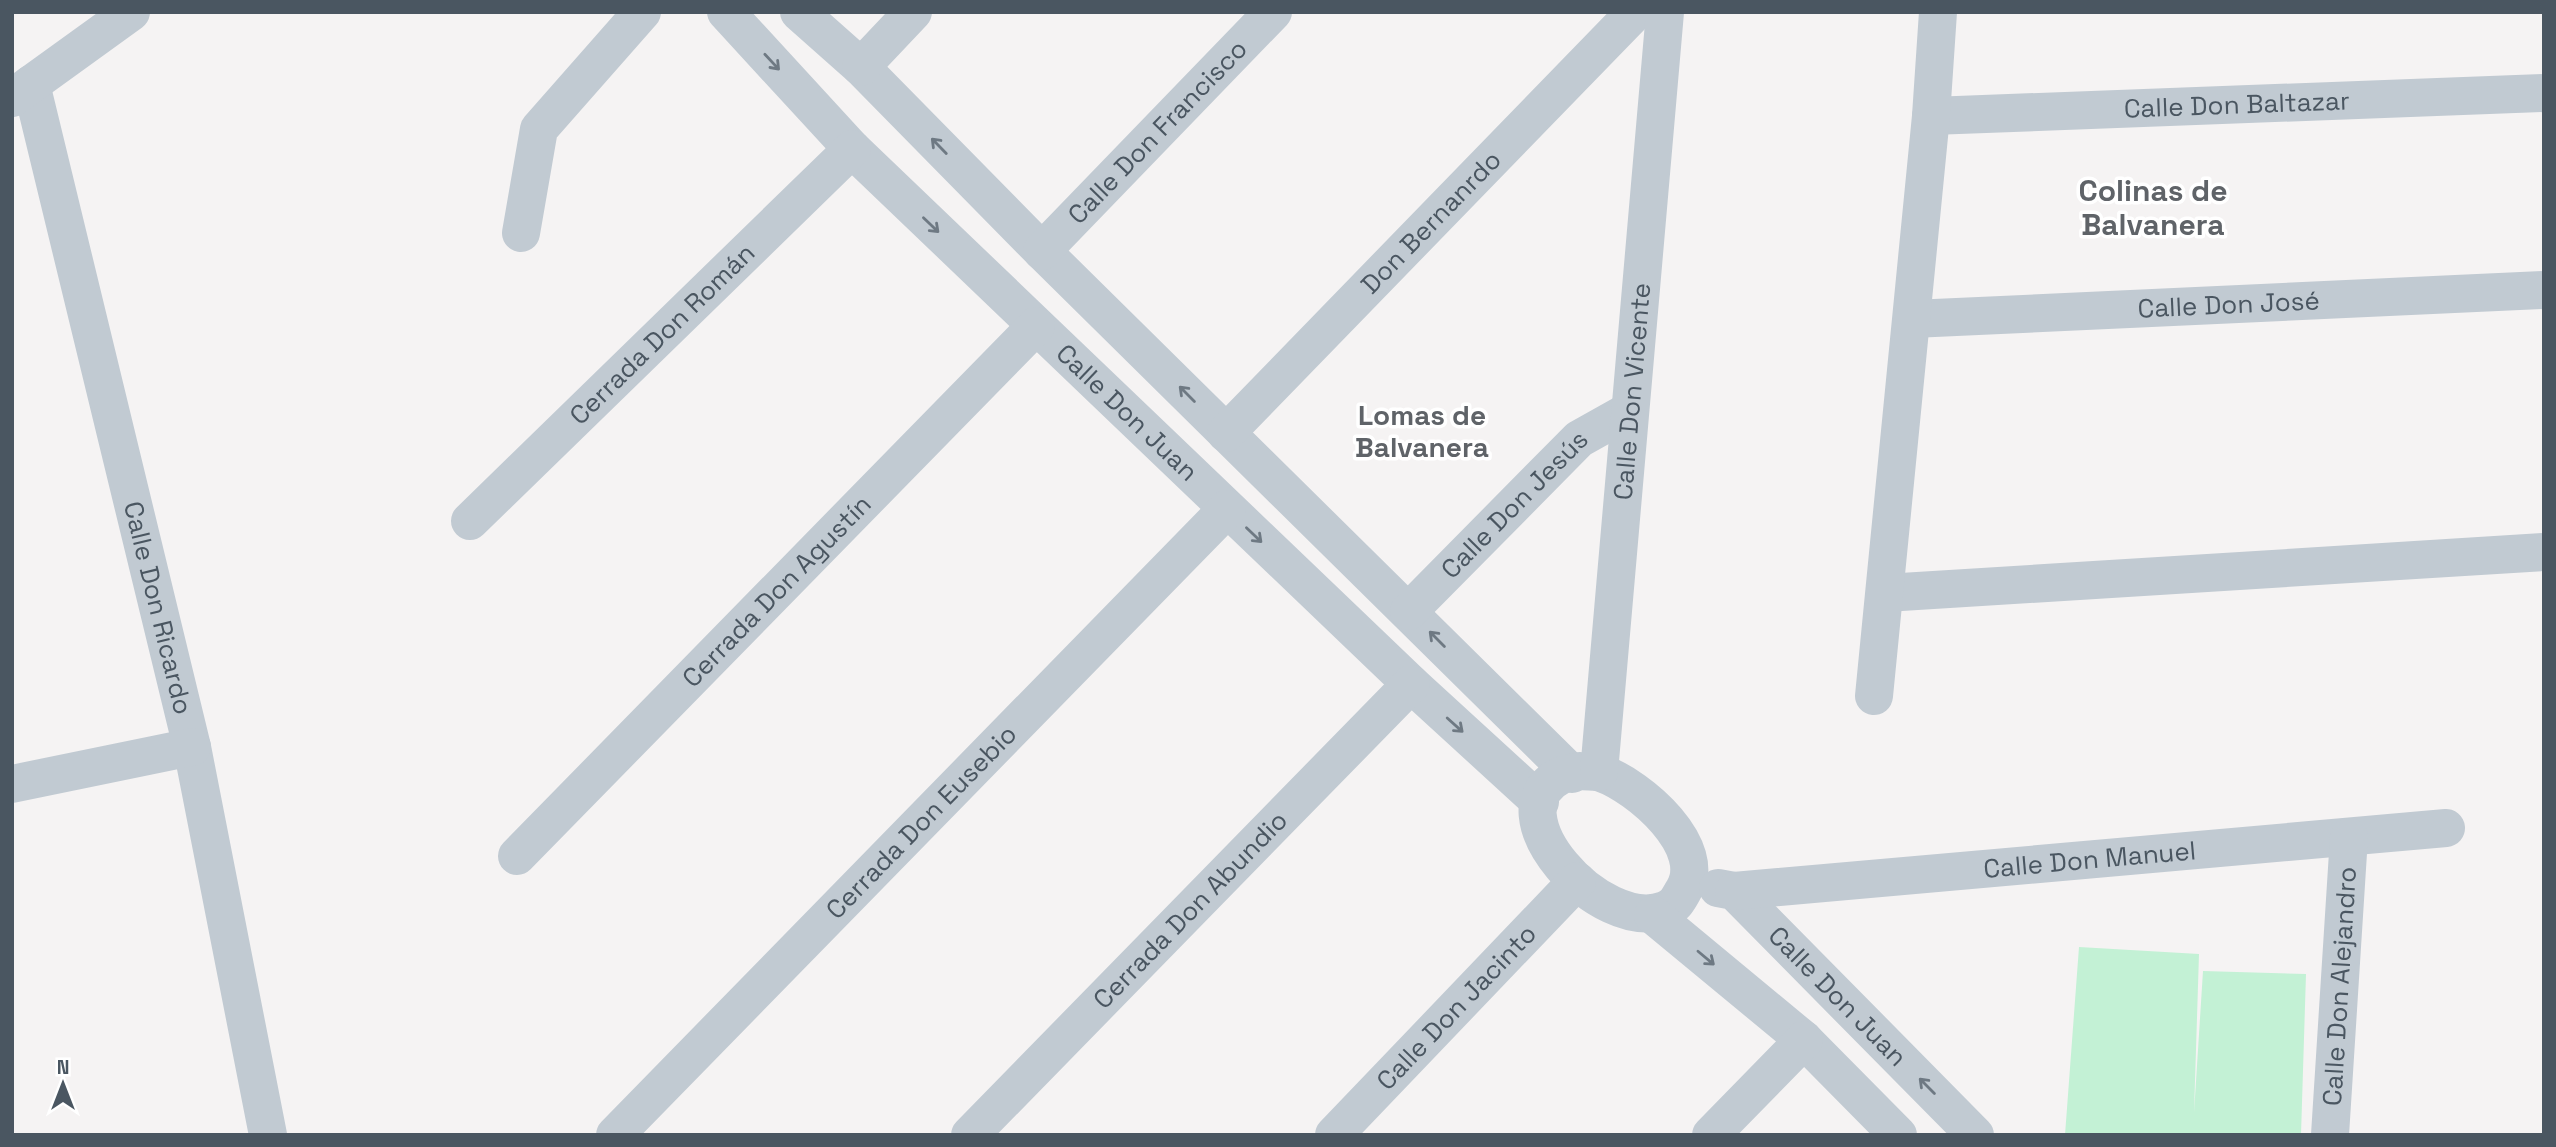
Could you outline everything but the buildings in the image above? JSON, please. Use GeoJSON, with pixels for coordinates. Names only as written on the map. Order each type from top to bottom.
{"type":"FeatureCollection","features":[{"type":"Feature","properties":{"kind":"street"},"geometry":{"type":"LineString","coordinates":[[22,91],[131,12]]}},
{"type":"Feature","properties":{"kind":"street"},"geometry":{"type":"LineString","coordinates":[[521,233],[539,129],[642,12]]}},
{"type":"Feature","properties":{"kind":"street","name":"Calle Don Juan"},"geometry":{"type":"LineString","coordinates":[[726,12],[852,149],[1411,684],[1540,802]]}},
{"type":"Feature","properties":{"kind":"street","name":"Calle Don Juan"},"geometry":{"type":"LineString","coordinates":[[799,12],[861,67],[1042,251],[1409,611],[1585,773]]}},
{"type":"Feature","properties":{"kind":"street"},"geometry":{"type":"LineString","coordinates":[[861,67],[914,12]]}},
{"type":"Feature","properties":{"kind":"street","name":"Calle Don Francisco"},"geometry":{"type":"LineString","coordinates":[[1042,251],[1273,12]]}},
{"type":"Feature","properties":{"kind":"street","name":"Don Bernanrdo"},"geometry":{"type":"LineString","coordinates":[[1226,433],[1635,12]]}},
{"type":"Feature","properties":{"kind":"street","name":"Calle Don Vicente"},"geometry":{"type":"LineString","coordinates":[[1585,773],[1629,411],[1665,12]]}},
{"type":"Feature","properties":{"kind":"street"},"geometry":{"type":"LineString","coordinates":[[1874,696],[1912,320],[1938,12]]}},
{"type":"Feature","properties":{"kind":"street","name":"Calle Don Ricardo"},"geometry":{"type":"LineString","coordinates":[[22,91],[192,747],[268,1135]]}},
{"type":"Feature","properties":{"kind":"street","name":"Calle Don Baltazar"},"geometry":{"type":"LineString","coordinates":[[1931,116],[2544,93]]}},
{"type":"Feature","properties":{"kind":"street","name":"Cerrada Don Román"},"geometry":{"type":"LineString","coordinates":[[470,521],[852,149]]}},
{"type":"Feature","properties":{"kind":"street","name":"Calle Don José"},"geometry":{"type":"LineString","coordinates":[[1912,320],[2544,290]]}},
{"type":"Feature","properties":{"kind":"street","name":"Cerrada Don Agustín"},"geometry":{"type":"LineString","coordinates":[[517,856],[1036,327]]}},
{"type":"Feature","properties":{"kind":"street","name":"Calle Don Jesús"},"geometry":{"type":"LineString","coordinates":[[1409,611],[1579,439],[1629,411]]}},
{"type":"Feature","properties":{"kind":"street","name":"Cerrada Don Eusebio"},"geometry":{"type":"LineString","coordinates":[[615,1135],[1227,509]]}},
{"type":"Feature","properties":{"kind":"street"},"geometry":{"type":"LineString","coordinates":[[1885,593],[2544,552]]}},
{"type":"Feature","properties":{"kind":"street","name":"Cerrada Don Abundio"},"geometry":{"type":"LineString","coordinates":[[970,1135],[1411,684]]}},
{"type":"Feature","properties":{"kind":"street"},"geometry":{"type":"LineString","coordinates":[[12,784],[192,747]]}},
{"type":"Feature","properties":{"kind":"street"},"geometry":{"type":"LineString","coordinates":[[1585,773],[1621,782],[1660,811],[1689,859],[1689,882],[1673,907],[1653,915],[1629,911],[1602,901],[1577,881],[1553,856],[1539,828],[1537,813],[1542,792],[1559,776],[1585,773]]}},
{"type":"Feature","properties":{"kind":"street","name":"Calle Don Manuel"},"geometry":{"type":"LineString","coordinates":[[1734,891],[2446,828]]}},
{"type":"Feature","properties":{"kind":"street","name":"Calle Don Alejandro"},"geometry":{"type":"LineString","coordinates":[[2330,1135],[2348,837]]}},
{"type":"Feature","properties":{"kind":"street","name":"Calle Don Jacinto"},"geometry":{"type":"LineString","coordinates":[[1334,1135],[1577,881]]}},
{"type":"Feature","properties":{"kind":"street"},"geometry":{"type":"LineString","coordinates":[[1689,882],[1734,891]]}},
{"type":"Feature","properties":{"kind":"street","name":"Calle Don Juan"},"geometry":{"type":"LineString","coordinates":[[1734,891],[1975,1135]]}},
{"type":"Feature","properties":{"kind":"street","name":"Calle Don Juan"},"geometry":{"type":"LineString","coordinates":[[1653,915],[1804,1040],[1898,1135]]}},
{"type":"Feature","properties":{"kind":"street"},"geometry":{"type":"LineString","coordinates":[[1712,1135],[1804,1040]]}},
{"type":"Feature","properties":{"kind":"green space"},"geometry":{"type":"Polygon","coordinates":[[[2079,947],[2199,954],[2194,1113],[2203,971],[2306,974],[2301,1135],[2065,1135],[2079,947]]]}},
{"type":"Feature","properties":{"kind":"district","name":"Colinas de Balvanera"},"geometry":{"type":"Point","coordinates":[2153,208]}},
{"type":"Feature","properties":{"kind":"district","name":"Lomas de Balvanera"},"geometry":{"type":"Point","coordinates":[1422,431]}}]}
